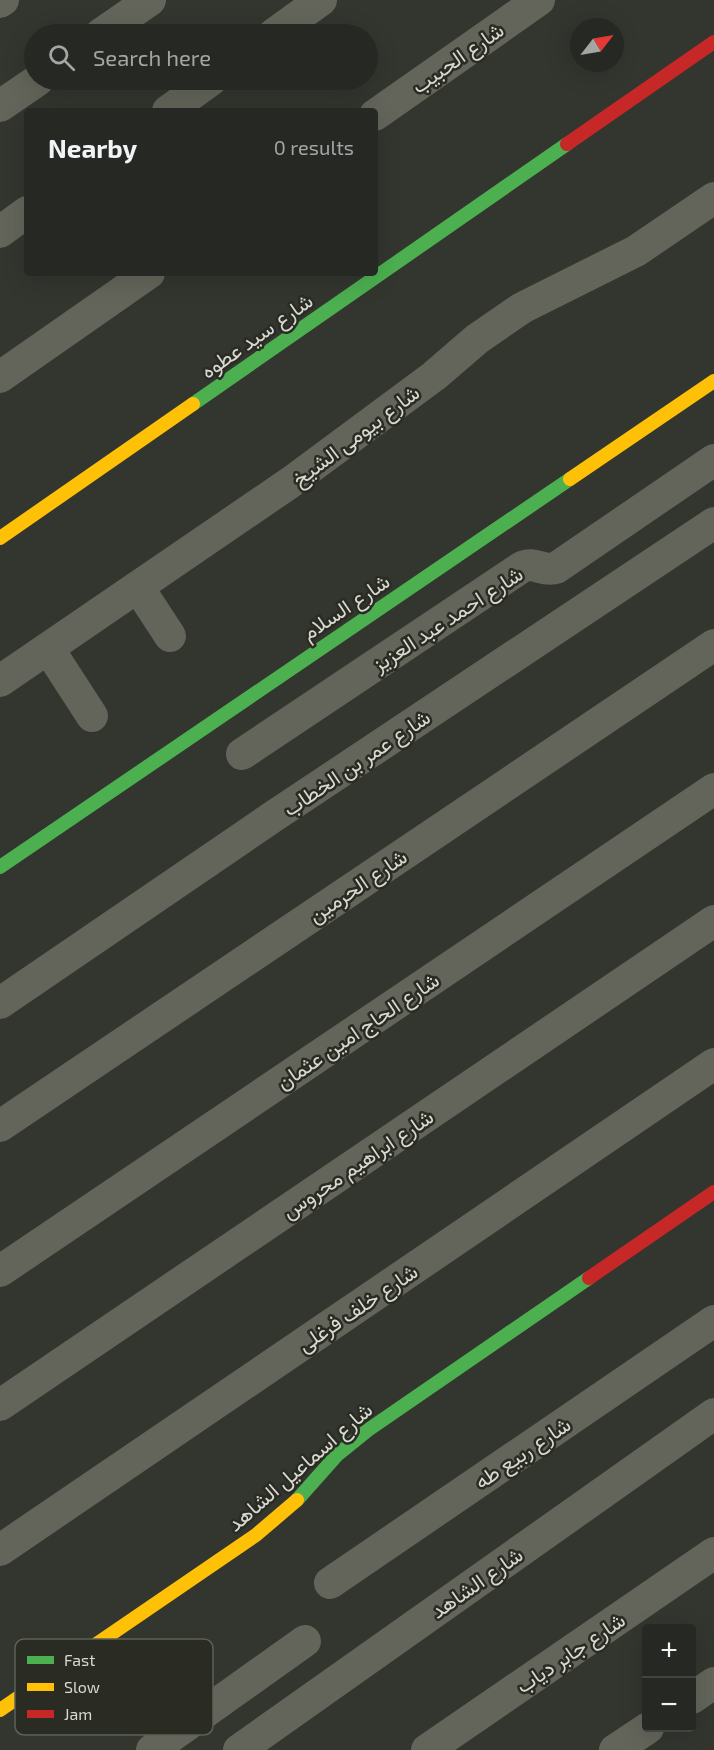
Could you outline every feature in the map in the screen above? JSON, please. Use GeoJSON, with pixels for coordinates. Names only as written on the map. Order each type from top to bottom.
{"type":"FeatureCollection","features":[{"type":"Feature","properties":{"kind":"street"},"geometry":{"type":"LineString","coordinates":[[115,24],[150,0]]}},
{"type":"Feature","properties":{"kind":"street"},"geometry":{"type":"LineString","coordinates":[[288,24],[321,0]]}},
{"type":"Feature","properties":{"kind":"street","name":"شارع الحبيب"},"geometry":{"type":"LineString","coordinates":[[378,113],[539,0]]}},
{"type":"Feature","properties":{"kind":"street","name":"شارع سيد عطوه"},"geometry":{"type":"LineString","coordinates":[[378,275],[714,42]]}},
{"type":"Feature","properties":{"kind":"street"},"geometry":{"type":"LineString","coordinates":[[0,106],[24,90]]}},
{"type":"Feature","properties":{"kind":"street"},"geometry":{"type":"LineString","coordinates":[[172,108],[197,90]]}},
{"type":"Feature","properties":{"kind":"street","name":"شارع بيومى الشيخ"},"geometry":{"type":"LineString","coordinates":[[0,681],[291,482],[434,375],[477,339],[522,308],[636,252],[714,198]]}},
{"type":"Feature","properties":{"kind":"street"},"geometry":{"type":"LineString","coordinates":[[0,232],[24,214]]}},
{"type":"Feature","properties":{"kind":"street"},"geometry":{"type":"LineString","coordinates":[[0,377],[145,276]]}},
{"type":"Feature","properties":{"kind":"street","name":"شارع سيد عطوه"},"geometry":{"type":"LineString","coordinates":[[0,538],[377,276]]}},
{"type":"Feature","properties":{"kind":"street","name":"شارع السلام"},"geometry":{"type":"LineString","coordinates":[[0,867],[714,381]]}},
{"type":"Feature","properties":{"kind":"street","name":"شارع احمد عبد العزيز"},"geometry":{"type":"LineString","coordinates":[[242,754],[522,567],[533,564],[544,569],[556,568],[714,460]]}},
{"type":"Feature","properties":{"kind":"street","name":"شارع عمر بن الخطاب"},"geometry":{"type":"LineString","coordinates":[[0,1003],[274,816],[714,523]]}},
{"type":"Feature","properties":{"kind":"street"},"geometry":{"type":"LineString","coordinates":[[138,587],[170,636]]}},
{"type":"Feature","properties":{"kind":"street","name":"شارع الحرمين"},"geometry":{"type":"LineString","coordinates":[[0,1126],[714,645]]}},
{"type":"Feature","properties":{"kind":"street"},"geometry":{"type":"LineString","coordinates":[[48,648],[92,716]]}},
{"type":"Feature","properties":{"kind":"street","name":"شارع الحاج امين عثمان"},"geometry":{"type":"LineString","coordinates":[[0,1270],[714,789]]}},
{"type":"Feature","properties":{"kind":"street","name":"شارع ابراهيم محروس"},"geometry":{"type":"LineString","coordinates":[[0,1406],[714,921]]}},
{"type":"Feature","properties":{"kind":"street","name":"شارع خلف فرغلى"},"geometry":{"type":"LineString","coordinates":[[0,1550],[714,1064]]}},
{"type":"Feature","properties":{"kind":"street","name":"شارع اسماعيل الشاهد"},"geometry":{"type":"LineString","coordinates":[[104,1639],[256,1535],[284,1513],[337,1455],[368,1430],[714,1192]]}},
{"type":"Feature","properties":{"kind":"street","name":"شارع ربيع طه"},"geometry":{"type":"LineString","coordinates":[[330,1583],[714,1321]]}},
{"type":"Feature","properties":{"kind":"street","name":"شارع الشاهد"},"geometry":{"type":"LineString","coordinates":[[239,1750],[714,1414]]}},
{"type":"Feature","properties":{"kind":"street","name":"شارع جابر دياب"},"geometry":{"type":"LineString","coordinates":[[427,1750],[714,1553]]}},
{"type":"Feature","properties":{"kind":"street"},"geometry":{"type":"LineString","coordinates":[[213,1707],[305,1641]]}},
{"type":"Feature","properties":{"kind":"street"},"geometry":{"type":"LineString","coordinates":[[696,1695],[714,1683]]}},
{"type":"Feature","properties":{"kind":"street","name":"شارع اسماعيل الشاهد"},"geometry":{"type":"LineString","coordinates":[[0,1710],[15,1700]]}},
{"type":"Feature","properties":{"kind":"street"},"geometry":{"type":"LineString","coordinates":[[615,1750],[642,1732]]}},
{"type":"Feature","properties":{"kind":"street"},"geometry":{"type":"LineString","coordinates":[[152,1750],[173,1735]]}},
{"type":"Feature","properties":{"kind":"traffic: fast"},"geometry":{"type":"LineString","coordinates":[[378,275],[567,144]]}},
{"type":"Feature","properties":{"kind":"traffic: fast"},"geometry":{"type":"LineString","coordinates":[[193,404],[377,276]]}},
{"type":"Feature","properties":{"kind":"traffic: fast"},"geometry":{"type":"LineString","coordinates":[[0,867],[570,479]]}},
{"type":"Feature","properties":{"kind":"traffic: fast"},"geometry":{"type":"LineString","coordinates":[[297,1500],[337,1455],[368,1430],[589,1278]]}},
{"type":"Feature","properties":{"kind":"traffic: slow"},"geometry":{"type":"LineString","coordinates":[[570,479],[714,381]]}},
{"type":"Feature","properties":{"kind":"traffic: slow"},"geometry":{"type":"LineString","coordinates":[[0,538],[193,404]]}},
{"type":"Feature","properties":{"kind":"traffic: slow"},"geometry":{"type":"LineString","coordinates":[[104,1639],[256,1535],[297,1500]]}},
{"type":"Feature","properties":{"kind":"traffic: slow"},"geometry":{"type":"LineString","coordinates":[[0,1710],[15,1700]]}},
{"type":"Feature","properties":{"kind":"traffic: jam"},"geometry":{"type":"LineString","coordinates":[[567,144],[714,42]]}},
{"type":"Feature","properties":{"kind":"traffic: jam"},"geometry":{"type":"LineString","coordinates":[[589,1278],[714,1192]]}}]}
